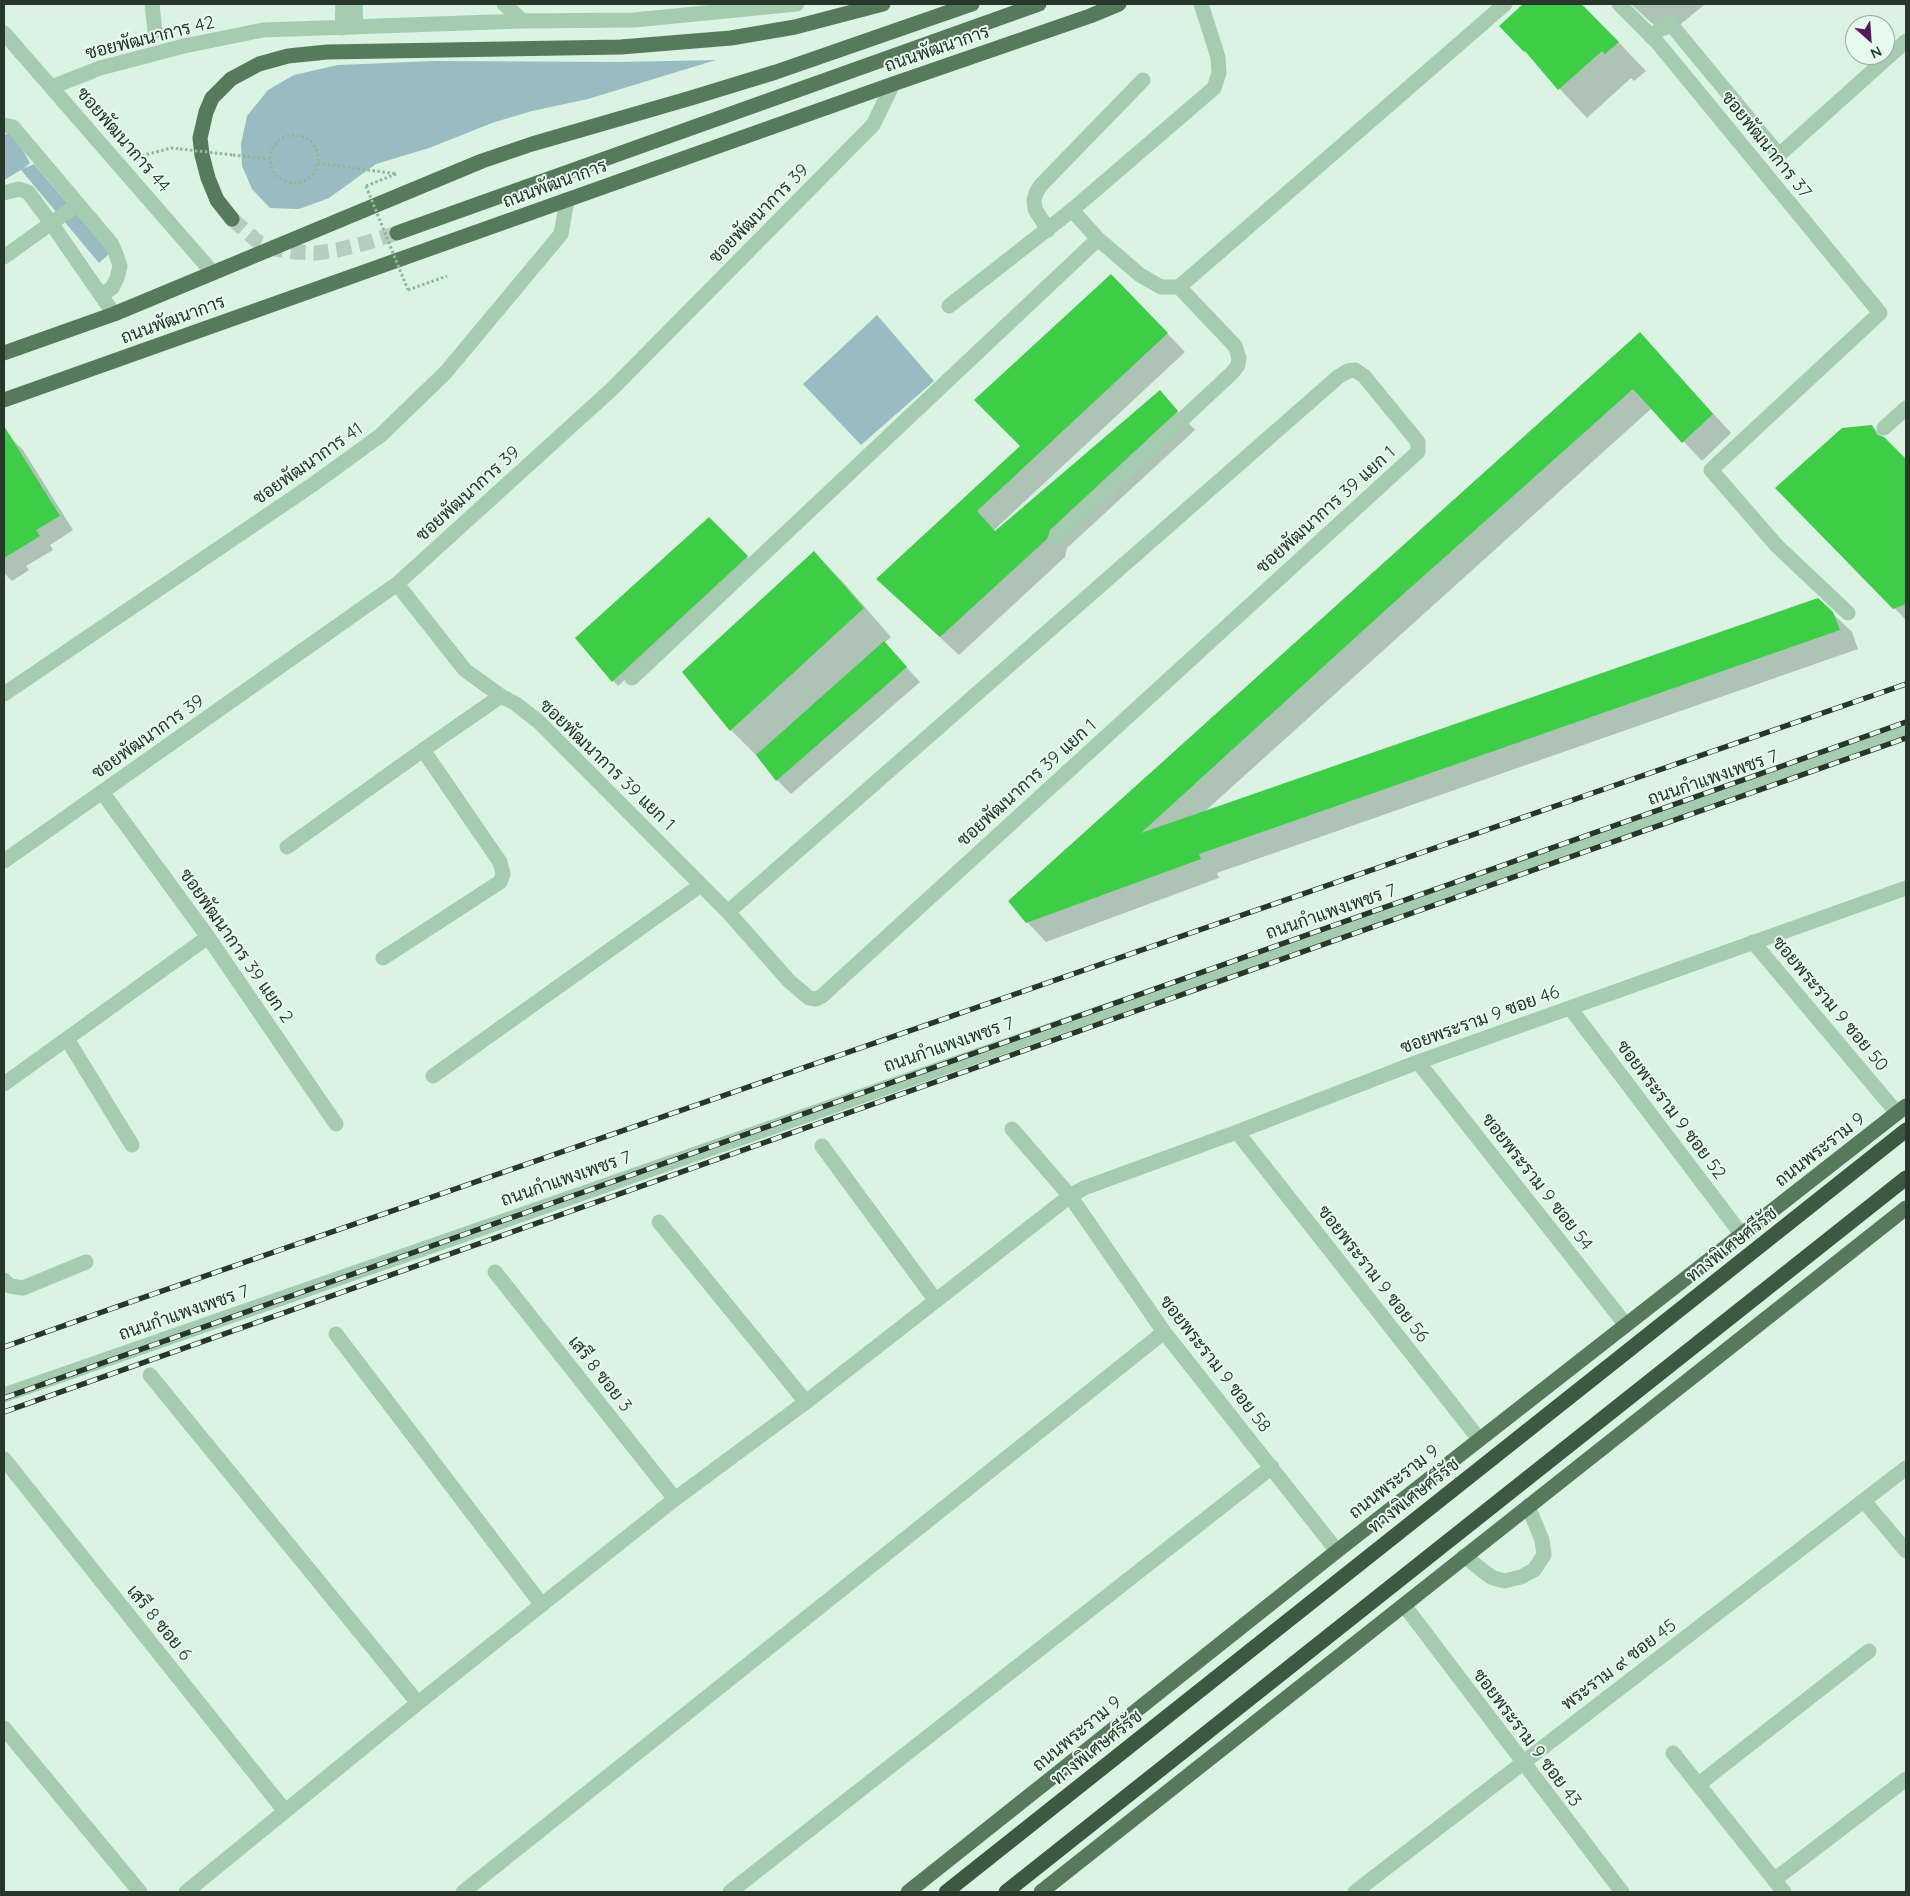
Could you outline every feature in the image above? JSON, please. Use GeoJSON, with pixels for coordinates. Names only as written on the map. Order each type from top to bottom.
{"type":"FeatureCollection","features":[{"type":"Feature","properties":{"kind":"highway","name":"ทางพิเศษศรีรัช"},"geometry":{"type":"LineString","coordinates":[[946,1892],[1906,1130]]}},
{"type":"Feature","properties":{"kind":"highway"},"geometry":{"type":"LineString","coordinates":[[1006,1892],[1906,1178]]}},
{"type":"Feature","properties":{"kind":"main road"},"geometry":{"type":"LineString","coordinates":[[232,220],[218,200],[208,178],[200,138],[206,112],[212,98],[231,79],[259,64],[288,56],[328,52],[621,47],[731,38],[794,27],[883,4]]}},
{"type":"Feature","properties":{"kind":"main road","name":"ถนนพัฒนาการ"},"geometry":{"type":"LineString","coordinates":[[4,353],[114,314],[482,161],[532,144],[776,72],[972,4]]}},
{"type":"Feature","properties":{"kind":"main road"},"geometry":{"type":"LineString","coordinates":[[397,233],[1039,4]]}},
{"type":"Feature","properties":{"kind":"main road","name":"ถนนพัฒนาการ"},"geometry":{"type":"LineString","coordinates":[[4,400],[893,84],[1090,16],[1119,4]]}},
{"type":"Feature","properties":{"kind":"main road","name":"ถนนพระราม 9"},"geometry":{"type":"LineString","coordinates":[[908,1892],[1337,1550],[1902,1109]]}},
{"type":"Feature","properties":{"kind":"main road"},"geometry":{"type":"LineString","coordinates":[[1041,1892],[1906,1208]]}},
{"type":"Feature","properties":{"kind":"street"},"geometry":{"type":"LineString","coordinates":[[152,4],[155,31]]}},
{"type":"Feature","properties":{"kind":"street"},"geometry":{"type":"LineString","coordinates":[[343,4],[349,27]]}},
{"type":"Feature","properties":{"kind":"street"},"geometry":{"type":"LineString","coordinates":[[349,27],[355,4]]}},
{"type":"Feature","properties":{"kind":"street","name":"ซอยพัฒนาการ 42"},"geometry":{"type":"LineString","coordinates":[[52,86],[100,68],[184,46],[263,30],[523,21],[634,20],[797,4]]}},
{"type":"Feature","properties":{"kind":"street"},"geometry":{"type":"LineString","coordinates":[[950,306],[1048,230],[1214,88],[1218,73],[1218,57],[1201,4]]}},
{"type":"Feature","properties":{"kind":"street"},"geometry":{"type":"LineString","coordinates":[[1072,210],[1098,239],[1140,275],[1161,287],[1179,287],[1505,4]]}},
{"type":"Feature","properties":{"kind":"street","name":"ซอยพัฒนาการ 37"},"geometry":{"type":"LineString","coordinates":[[1619,4],[1649,35],[1880,313],[1711,470],[1777,546],[1848,613]]}},
{"type":"Feature","properties":{"kind":"street"},"geometry":{"type":"LineString","coordinates":[[508,5],[523,21]]}},
{"type":"Feature","properties":{"kind":"street"},"geometry":{"type":"LineString","coordinates":[[1649,35],[1669,22],[1779,155],[1906,41]]}},
{"type":"Feature","properties":{"kind":"street","name":"ซอยพัฒนาการ 44"},"geometry":{"type":"LineString","coordinates":[[4,33],[213,273]]}},
{"type":"Feature","properties":{"kind":"street"},"geometry":{"type":"LineString","coordinates":[[1048,230],[1035,209],[1034,200],[1036,193],[1143,80]]}},
{"type":"Feature","properties":{"kind":"street","name":"ซอยพัฒนาการ 39"},"geometry":{"type":"LineString","coordinates":[[4,861],[397,584],[612,389],[873,125],[893,84]]}},
{"type":"Feature","properties":{"kind":"street"},"geometry":{"type":"LineString","coordinates":[[4,125],[13,128],[110,243],[120,266],[118,278],[112,288],[101,295]]}},
{"type":"Feature","properties":{"kind":"street"},"geometry":{"type":"LineString","coordinates":[[4,193],[18,189],[28,192],[114,314]]}},
{"type":"Feature","properties":{"kind":"street","name":"ซอยพัฒนาการ 41"},"geometry":{"type":"LineString","coordinates":[[4,694],[315,483],[381,435],[446,372],[561,234],[567,200]]}},
{"type":"Feature","properties":{"kind":"street"},"geometry":{"type":"LineString","coordinates":[[4,256],[78,204]]}},
{"type":"Feature","properties":{"kind":"street"},"geometry":{"type":"LineString","coordinates":[[632,678],[1098,239]]}},
{"type":"Feature","properties":{"kind":"street"},"geometry":{"type":"LineString","coordinates":[[1056,537],[1226,379],[1238,365],[1239,358],[1234,346],[1179,287]]}},
{"type":"Feature","properties":{"kind":"street","name":"ซอยพัฒนาการ 39 แยก 1"},"geometry":{"type":"LineString","coordinates":[[397,584],[465,670],[501,696],[516,704],[539,722],[701,884],[789,981],[809,998],[816,999],[822,996],[1414,456],[1418,452],[1418,442],[1364,376],[1355,370],[1348,371],[1338,377],[728,912]]}},
{"type":"Feature","properties":{"kind":"street"},"geometry":{"type":"LineString","coordinates":[[1884,428],[1906,408]]}},
{"type":"Feature","properties":{"kind":"street"},"geometry":{"type":"LineString","coordinates":[[286,847],[501,696]]}},
{"type":"Feature","properties":{"kind":"street","name":"ถนนกำแพงเพชร 7"},"geometry":{"type":"LineString","coordinates":[[4,1396],[1906,732]]}},
{"type":"Feature","properties":{"kind":"street"},"geometry":{"type":"LineString","coordinates":[[383,958],[500,882],[503,874],[500,862],[423,750]]}},
{"type":"Feature","properties":{"kind":"street","name":"ซอยพัฒนาการ 39 แยก 2"},"geometry":{"type":"LineString","coordinates":[[102,792],[208,937],[336,1124]]}},
{"type":"Feature","properties":{"kind":"street"},"geometry":{"type":"LineString","coordinates":[[433,1076],[701,884]]}},
{"type":"Feature","properties":{"kind":"street","name":"ซอยพระราม 9 ซอย 46"},"geometry":{"type":"LineString","coordinates":[[186,1892],[203,1887],[285,1810],[418,1703],[675,1499],[806,1402],[1070,1196],[1084,1188],[1237,1132],[1418,1062],[1906,888]]}},
{"type":"Feature","properties":{"kind":"street"},"geometry":{"type":"LineString","coordinates":[[4,1084],[208,937]]}},
{"type":"Feature","properties":{"kind":"street","name":"ซอยพระราม 9 ซอย 50"},"geometry":{"type":"LineString","coordinates":[[1753,942],[1902,1109]]}},
{"type":"Feature","properties":{"kind":"street","name":"ซอยพระราม 9 ซอย 52"},"geometry":{"type":"LineString","coordinates":[[1570,1008],[1742,1235]]}},
{"type":"Feature","properties":{"kind":"street"},"geometry":{"type":"LineString","coordinates":[[67,1039],[132,1145]]}},
{"type":"Feature","properties":{"kind":"street","name":"ซอยพระราม 9 ซอย 54"},"geometry":{"type":"LineString","coordinates":[[1418,1062],[1626,1325]]}},
{"type":"Feature","properties":{"kind":"street","name":"ซอยพระราม 9 ซอย 58"},"geometry":{"type":"LineString","coordinates":[[1012,1129],[1070,1196],[1164,1332],[1337,1550]]}},
{"type":"Feature","properties":{"kind":"street","name":"ซอยพระราม 9 ซอย 56"},"geometry":{"type":"LineString","coordinates":[[1237,1132],[1480,1439]]}},
{"type":"Feature","properties":{"kind":"street"},"geometry":{"type":"LineString","coordinates":[[822,1146],[936,1301]]}},
{"type":"Feature","properties":{"kind":"street"},"geometry":{"type":"LineString","coordinates":[[659,1222],[806,1402]]}},
{"type":"Feature","properties":{"kind":"street"},"geometry":{"type":"LineString","coordinates":[[4,1280],[10,1286],[24,1288],[86,1262]]}},
{"type":"Feature","properties":{"kind":"street","name":"เสรี 8 ซอย 3"},"geometry":{"type":"LineString","coordinates":[[495,1272],[675,1499]]}},
{"type":"Feature","properties":{"kind":"street"},"geometry":{"type":"LineString","coordinates":[[463,1892],[1164,1332]]}},
{"type":"Feature","properties":{"kind":"street"},"geometry":{"type":"LineString","coordinates":[[336,1334],[542,1605]]}},
{"type":"Feature","properties":{"kind":"street"},"geometry":{"type":"LineString","coordinates":[[150,1375],[418,1703]]}},
{"type":"Feature","properties":{"kind":"street","name":"เสรี 8 ซอย 6"},"geometry":{"type":"LineString","coordinates":[[4,1458],[285,1810]]}},
{"type":"Feature","properties":{"kind":"street"},"geometry":{"type":"LineString","coordinates":[[730,1892],[1272,1467]]}},
{"type":"Feature","properties":{"kind":"street","name":"พระราม ๙ ซอย 45"},"geometry":{"type":"LineString","coordinates":[[1355,1892],[1906,1468]]}},
{"type":"Feature","properties":{"kind":"street"},"geometry":{"type":"LineString","coordinates":[[1864,1501],[1906,1551]]}},
{"type":"Feature","properties":{"kind":"street"},"geometry":{"type":"LineString","coordinates":[[1464,1556],[1491,1577],[1504,1581],[1521,1577],[1534,1570],[1544,1555],[1542,1540],[1528,1506]]}},
{"type":"Feature","properties":{"kind":"street","name":"ซอยพระราม 9 ซอย 43"},"geometry":{"type":"LineString","coordinates":[[1404,1605],[1622,1892]]}},
{"type":"Feature","properties":{"kind":"street"},"geometry":{"type":"LineString","coordinates":[[1699,1784],[1869,1652]]}},
{"type":"Feature","properties":{"kind":"street"},"geometry":{"type":"LineString","coordinates":[[4,1728],[140,1892]]}},
{"type":"Feature","properties":{"kind":"street"},"geometry":{"type":"LineString","coordinates":[[1673,1753],[1784,1892]]}},
{"type":"Feature","properties":{"kind":"street"},"geometry":{"type":"LineString","coordinates":[[1774,1880],[1906,1779]]}},
{"type":"Feature","properties":{"kind":"path"},"geometry":{"type":"LineString","coordinates":[[295,134],[310,140],[318,153],[318,163],[312,175],[305,180],[290,182],[276,174],[270,159],[275,145],[280,139],[295,134]]}},
{"type":"Feature","properties":{"kind":"path"},"geometry":{"type":"LineString","coordinates":[[117,162],[171,148],[270,159]]}},
{"type":"Feature","properties":{"kind":"path"},"geometry":{"type":"LineString","coordinates":[[318,163],[396,174],[366,186],[408,290],[447,276]]}},
{"type":"Feature","properties":{"kind":"shaded area"},"geometry":{"type":"Polygon","coordinates":[[[716,60],[588,99],[532,111],[492,123],[429,148],[376,164],[329,198],[299,209],[270,208],[252,189],[242,166],[241,144],[247,116],[268,90],[294,75],[338,65],[435,61],[620,62],[716,60]]]}},
{"type":"Feature","properties":{"kind":"shaded area"},"geometry":{"type":"Polygon","coordinates":[[[12,131],[30,163],[23,169],[34,164],[110,253],[99,263],[21,170],[4,180],[4,135],[12,131]]]}},
{"type":"Feature","properties":{"kind":"shaded area"},"geometry":{"type":"Polygon","coordinates":[[[877,315],[934,381],[861,445],[803,384],[877,315]]]}},
{"type":"Feature","properties":{"kind":"building"},"geometry":{"type":"Polygon","coordinates":[[[1523,4],[1581,4],[1619,42],[1605,54],[1602,51],[1558,90],[1525,51],[1499,26],[1523,4]]]}},
{"type":"Feature","properties":{"kind":"building"},"geometry":{"type":"Polygon","coordinates":[[[1111,274],[1168,333],[977,511],[995,531],[1160,390],[1178,411],[1050,530],[1047,539],[940,637],[876,579],[1020,446],[974,400],[1111,274]]]}},
{"type":"Feature","properties":{"kind":"building"},"geometry":{"type":"Polygon","coordinates":[[[1640,332],[1713,414],[1682,443],[1633,389],[1380,615],[1141,833],[1818,598],[1833,612],[1840,630],[1199,854],[1201,859],[1026,923],[1008,901],[1640,332]]]}},
{"type":"Feature","properties":{"kind":"building"},"geometry":{"type":"Polygon","coordinates":[[[1872,425],[1877,435],[1884,437],[1906,459],[1906,604],[1893,609],[1775,488],[1842,428],[1872,425]]]}},
{"type":"Feature","properties":{"kind":"building"},"geometry":{"type":"Polygon","coordinates":[[[4,426],[60,516],[36,530],[40,536],[4,558],[4,426]]]}},
{"type":"Feature","properties":{"kind":"building"},"geometry":{"type":"Polygon","coordinates":[[[709,517],[748,556],[612,682],[575,638],[709,517]]]}},
{"type":"Feature","properties":{"kind":"building"},"geometry":{"type":"Polygon","coordinates":[[[814,551],[864,608],[730,731],[682,672],[814,551]]]}},
{"type":"Feature","properties":{"kind":"building"},"geometry":{"type":"Polygon","coordinates":[[[884,641],[907,667],[776,781],[756,755],[884,641]]]}},
{"type":"Feature","properties":{"kind":"tunnel"},"geometry":{"type":"LineString","coordinates":[[232,219],[258,242],[275,249],[295,252],[316,253],[337,250],[397,233]]}},
{"type":"Feature","properties":{"kind":"railway"},"geometry":{"type":"LineString","coordinates":[[4,1347],[1906,684]]}},
{"type":"Feature","properties":{"kind":"railway"},"geometry":{"type":"LineString","coordinates":[[4,1398],[1906,722]]}},
{"type":"Feature","properties":{"kind":"railway"},"geometry":{"type":"LineString","coordinates":[[4,1412],[1906,738]]}}]}
